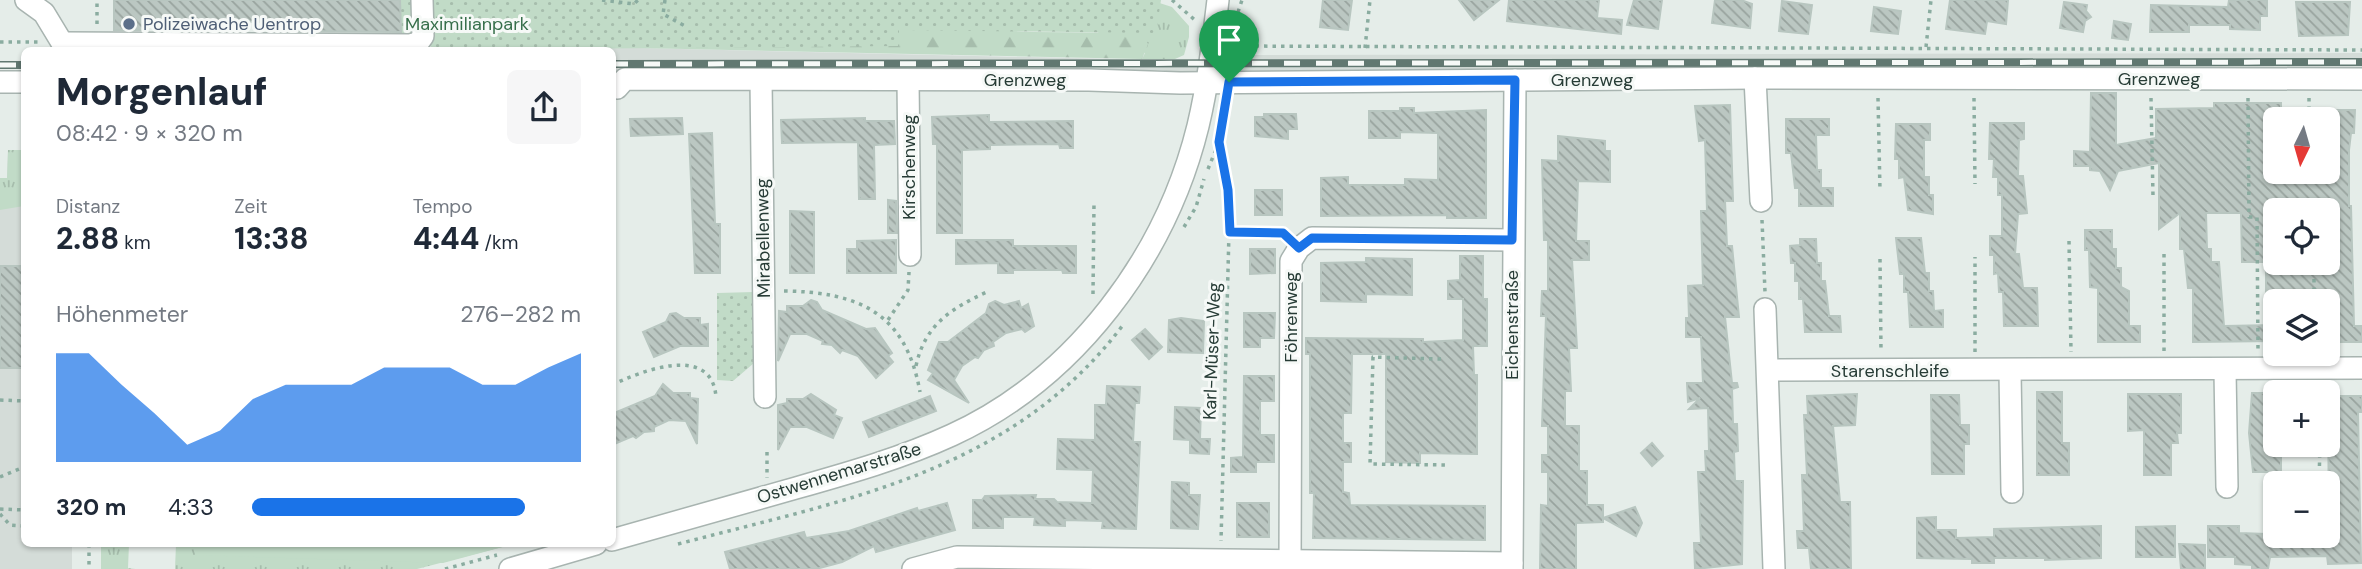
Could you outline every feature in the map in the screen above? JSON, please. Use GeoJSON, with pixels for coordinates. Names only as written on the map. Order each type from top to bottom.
{"type":"FeatureCollection","features":[{"type":"Feature","properties":{"kind":"street"},"geometry":{"type":"LineString","coordinates":[[26,0],[44,13],[65,47],[410,46],[418,43],[423,36],[422,0]]}},
{"type":"Feature","properties":{"kind":"street","name":"Ostwennemarstraße"},"geometry":{"type":"LineString","coordinates":[[616,539],[909,453],[954,434],[1020,394],[1056,365],[1093,328],[1126,287],[1156,241],[1185,171],[1207,83],[1218,0]]}},
{"type":"Feature","properties":{"kind":"street"},"geometry":{"type":"LineString","coordinates":[[1755,78],[1761,201]]}},
{"type":"Feature","properties":{"kind":"street","name":"Grenzweg"},"geometry":{"type":"LineString","coordinates":[[617,89],[625,79],[1207,83],[1755,78],[2362,79]]}},
{"type":"Feature","properties":{"kind":"street","name":"Mirabellenweg"},"geometry":{"type":"LineString","coordinates":[[761,80],[765,397]]}},
{"type":"Feature","properties":{"kind":"street","name":"Kirschenweg"},"geometry":{"type":"LineString","coordinates":[[908,80],[910,255]]}},
{"type":"Feature","properties":{"kind":"street","name":"Eichenstraße"},"geometry":{"type":"LineString","coordinates":[[1512,566],[1515,80]]}},
{"type":"Feature","properties":{"kind":"street"},"geometry":{"type":"LineString","coordinates":[[0,82],[21,82]]}},
{"type":"Feature","properties":{"kind":"street","name":"Föhrenweg"},"geometry":{"type":"LineString","coordinates":[[1290,566],[1291,261],[1299,248],[1312,238],[1512,240]]}},
{"type":"Feature","properties":{"kind":"street"},"geometry":{"type":"LineString","coordinates":[[1765,309],[1774,569]]}},
{"type":"Feature","properties":{"kind":"street","name":"Starenschleife"},"geometry":{"type":"LineString","coordinates":[[1769,370],[2072,372],[2362,368]]}},
{"type":"Feature","properties":{"kind":"street"},"geometry":{"type":"LineString","coordinates":[[2225,370],[2227,487]]}},
{"type":"Feature","properties":{"kind":"street"},"geometry":{"type":"LineString","coordinates":[[2010,372],[2011,492]]}},
{"type":"Feature","properties":{"kind":"street"},"geometry":{"type":"LineString","coordinates":[[505,562],[581,547]]}},
{"type":"Feature","properties":{"kind":"street"},"geometry":{"type":"LineString","coordinates":[[913,569],[957,557],[1157,558],[1290,566],[1512,566]]}},
{"type":"Feature","properties":{"kind":"path"},"geometry":{"type":"LineString","coordinates":[[602,0],[634,4],[638,0]]}},
{"type":"Feature","properties":{"kind":"path"},"geometry":{"type":"LineString","coordinates":[[665,0],[663,14],[685,26]]}},
{"type":"Feature","properties":{"kind":"path"},"geometry":{"type":"LineString","coordinates":[[1172,0],[1196,21]]}},
{"type":"Feature","properties":{"kind":"path"},"geometry":{"type":"LineString","coordinates":[[1365,48],[1370,0]]}},
{"type":"Feature","properties":{"kind":"path"},"geometry":{"type":"LineString","coordinates":[[1926,47],[1931,0]]}},
{"type":"Feature","properties":{"kind":"path"},"geometry":{"type":"LineString","coordinates":[[0,42],[65,47]]}},
{"type":"Feature","properties":{"kind":"path"},"geometry":{"type":"LineString","coordinates":[[1212,46],[2362,50]]}},
{"type":"Feature","properties":{"kind":"path"},"geometry":{"type":"LineString","coordinates":[[2150,78],[2153,195]]}},
{"type":"Feature","properties":{"kind":"path"},"geometry":{"type":"LineString","coordinates":[[1878,79],[1880,191]]}},
{"type":"Feature","properties":{"kind":"path"},"geometry":{"type":"LineString","coordinates":[[1974,79],[1975,184]]}},
{"type":"Feature","properties":{"kind":"path"},"geometry":{"type":"LineString","coordinates":[[2248,79],[2249,217],[2257,217],[2258,368]]}},
{"type":"Feature","properties":{"kind":"path"},"geometry":{"type":"LineString","coordinates":[[1181,232],[1196,206],[1219,142],[1229,82]]}},
{"type":"Feature","properties":{"kind":"path","name":"Karl-Müser-Weg"},"geometry":{"type":"LineString","coordinates":[[1219,142],[1226,180],[1230,232],[1219,562]]}},
{"type":"Feature","properties":{"kind":"path"},"geometry":{"type":"LineString","coordinates":[[1761,201],[1765,309]]}},
{"type":"Feature","properties":{"kind":"path"},"geometry":{"type":"LineString","coordinates":[[1093,295],[1094,203]]}},
{"type":"Feature","properties":{"kind":"path"},"geometry":{"type":"LineString","coordinates":[[1230,232],[1283,233],[1299,248]]}},
{"type":"Feature","properties":{"kind":"path"},"geometry":{"type":"LineString","coordinates":[[2069,241],[2072,372]]}},
{"type":"Feature","properties":{"kind":"path"},"geometry":{"type":"LineString","coordinates":[[2164,254],[2164,371]]}},
{"type":"Feature","properties":{"kind":"path"},"geometry":{"type":"LineString","coordinates":[[888,320],[908,290],[910,255]]}},
{"type":"Feature","properties":{"kind":"path"},"geometry":{"type":"LineString","coordinates":[[1975,257],[1975,371]]}},
{"type":"Feature","properties":{"kind":"path"},"geometry":{"type":"LineString","coordinates":[[1880,259],[1881,371]]}},
{"type":"Feature","properties":{"kind":"path"},"geometry":{"type":"LineString","coordinates":[[1087,302],[1099,287]]}},
{"type":"Feature","properties":{"kind":"path"},"geometry":{"type":"LineString","coordinates":[[764,290],[814,291],[838,296],[888,320],[909,348],[920,391]]}},
{"type":"Feature","properties":{"kind":"path"},"geometry":{"type":"LineString","coordinates":[[916,368],[921,344],[933,329],[952,310],[989,291]]}},
{"type":"Feature","properties":{"kind":"path"},"geometry":{"type":"LineString","coordinates":[[677,544],[919,477],[963,457],[1000,436],[1060,391],[1096,357],[1129,317]]}},
{"type":"Feature","properties":{"kind":"path"},"geometry":{"type":"LineString","coordinates":[[1441,359],[1373,357],[1370,464],[1446,465]]}},
{"type":"Feature","properties":{"kind":"path"},"geometry":{"type":"LineString","coordinates":[[616,383],[633,375],[678,364],[694,367],[707,375],[715,385],[716,397]]}},
{"type":"Feature","properties":{"kind":"path"},"geometry":{"type":"LineString","coordinates":[[0,401],[21,401]]}},
{"type":"Feature","properties":{"kind":"path"},"geometry":{"type":"LineString","coordinates":[[767,452],[767,479],[779,475]]}},
{"type":"Feature","properties":{"kind":"path"},"geometry":{"type":"LineString","coordinates":[[0,477],[21,468]]}},
{"type":"Feature","properties":{"kind":"path"},"geometry":{"type":"LineString","coordinates":[[0,511],[21,510]]}},
{"type":"Feature","properties":{"kind":"path"},"geometry":{"type":"LineString","coordinates":[[0,511],[10,525],[21,526]]}},
{"type":"Feature","properties":{"kind":"path"},"geometry":{"type":"LineString","coordinates":[[89,547],[89,569]]}},
{"type":"Feature","properties":{"kind":"path"},"geometry":{"type":"LineString","coordinates":[[445,569],[505,562]]}},
{"type":"Feature","properties":{"kind":"shaded area"},"geometry":{"type":"Polygon","coordinates":[[[616,48],[1191,61],[1241,55],[2362,53],[2362,69],[1189,76],[1162,70],[616,71],[616,48]]]}},
{"type":"Feature","properties":{"kind":"shaded area"},"geometry":{"type":"Polygon","coordinates":[[[8,150],[21,150],[21,547],[72,547],[72,569],[0,569],[0,178],[7,178],[8,150]]]}},
{"type":"Feature","properties":{"kind":"green space","name":"Maximilianpark"},"geometry":{"type":"Polygon","coordinates":[[[400,0],[1161,0],[1156,33],[899,30],[899,46],[431,47],[430,41],[401,38],[400,0]]]}},
{"type":"Feature","properties":{"kind":"green space"},"geometry":{"type":"Polygon","coordinates":[[[1023,0],[1150,0],[1172,7],[1189,26],[1184,55],[1175,59],[1142,59],[1145,53],[1023,0]]]}},
{"type":"Feature","properties":{"kind":"green space"},"geometry":{"type":"Polygon","coordinates":[[[819,22],[1034,32],[1142,33],[1148,44],[1142,59],[616,47],[495,47],[819,22]]]}},
{"type":"Feature","properties":{"kind":"green space"},"geometry":{"type":"Polygon","coordinates":[[[8,150],[21,150],[21,206],[0,210],[0,178],[7,178],[8,150]]]}},
{"type":"Feature","properties":{"kind":"green space"},"geometry":{"type":"Polygon","coordinates":[[[754,292],[754,363],[733,381],[717,380],[717,293],[754,292]]]}},
{"type":"Feature","properties":{"kind":"green space"},"geometry":{"type":"Polygon","coordinates":[[[101,547],[129,547],[128,568],[135,569],[101,569],[101,547]]]}},
{"type":"Feature","properties":{"kind":"green space"},"geometry":{"type":"Polygon","coordinates":[[[176,547],[502,547],[417,569],[175,569],[176,547]]]}},
{"type":"Feature","properties":{"kind":"green space"},"geometry":{"type":"Polygon","coordinates":[[[195,547],[503,547],[443,563],[195,555],[195,547]]]}},
{"type":"Feature","properties":{"kind":"building"},"geometry":{"type":"Polygon","coordinates":[[[114,0],[400,0],[401,32],[297,31],[298,22],[146,21],[146,30],[114,30],[114,0]]]}},
{"type":"Feature","properties":{"kind":"building"},"geometry":{"type":"Polygon","coordinates":[[[1323,0],[1352,0],[1348,30],[1320,27],[1323,0]]]}},
{"type":"Feature","properties":{"kind":"building"},"geometry":{"type":"Polygon","coordinates":[[[1459,0],[1499,0],[1474,20],[1459,0]]]}},
{"type":"Feature","properties":{"kind":"building"},"geometry":{"type":"Polygon","coordinates":[[[1509,0],[1599,0],[1597,18],[1622,20],[1621,34],[1507,21],[1509,0]]]}},
{"type":"Feature","properties":{"kind":"building"},"geometry":{"type":"Polygon","coordinates":[[[1634,0],[1662,0],[1658,29],[1627,25],[1634,0]]]}},
{"type":"Feature","properties":{"kind":"building"},"geometry":{"type":"Polygon","coordinates":[[[1715,0],[1741,0],[1752,4],[1750,28],[1712,23],[1715,0]]]}},
{"type":"Feature","properties":{"kind":"building"},"geometry":{"type":"Polygon","coordinates":[[[1950,0],[2008,0],[2006,24],[1987,21],[1985,34],[1946,29],[1950,0]]]}},
{"type":"Feature","properties":{"kind":"building"},"geometry":{"type":"Polygon","coordinates":[[[2229,0],[2267,0],[2267,16],[2260,16],[2260,30],[2230,29],[2230,25],[2189,25],[2189,32],[2150,32],[2151,5],[2228,7],[2229,0]]]}},
{"type":"Feature","properties":{"kind":"building"},"geometry":{"type":"Polygon","coordinates":[[[1782,1],[1812,5],[1808,34],[1779,31],[1782,1]]]}},
{"type":"Feature","properties":{"kind":"building"},"geometry":{"type":"Polygon","coordinates":[[[2064,2],[2087,5],[2086,11],[2091,17],[2085,21],[2083,32],[2060,28],[2064,2]]]}},
{"type":"Feature","properties":{"kind":"building"},"geometry":{"type":"Polygon","coordinates":[[[2296,2],[2350,2],[2348,35],[2299,36],[2296,2]]]}},
{"type":"Feature","properties":{"kind":"building"},"geometry":{"type":"Polygon","coordinates":[[[1874,7],[1901,11],[1898,34],[1871,31],[1874,7]]]}},
{"type":"Feature","properties":{"kind":"building"},"geometry":{"type":"Polygon","coordinates":[[[2114,21],[2131,24],[2128,40],[2112,38],[2114,21]]]}},
{"type":"Feature","properties":{"kind":"building"},"geometry":{"type":"Polygon","coordinates":[[[2091,93],[2116,93],[2116,145],[2156,138],[2156,109],[2214,108],[2214,103],[2281,103],[2281,107],[2263,107],[2263,184],[2340,184],[2340,110],[2355,110],[2354,133],[2351,133],[2349,150],[2349,206],[2354,326],[2362,326],[2362,342],[2340,342],[2340,289],[2266,289],[2266,275],[2340,275],[2340,198],[2263,198],[2263,262],[2242,262],[2241,213],[2206,213],[2207,249],[2211,249],[2211,262],[2219,262],[2224,326],[2263,325],[2263,341],[2193,342],[2193,288],[2188,288],[2184,249],[2180,249],[2180,213],[2159,229],[2159,163],[2118,171],[2110,190],[2100,171],[2090,170],[2090,166],[2074,166],[2074,151],[2090,152],[2091,93]]]}},
{"type":"Feature","properties":{"kind":"building"},"geometry":{"type":"Polygon","coordinates":[[[1730,105],[1733,201],[1725,201],[1727,246],[1732,246],[1739,317],[1725,317],[1732,383],[1737,383],[1738,387],[1732,389],[1733,424],[1737,424],[1738,451],[1734,452],[1735,481],[1743,481],[1742,564],[1695,569],[1694,543],[1701,543],[1698,472],[1706,472],[1705,451],[1709,451],[1708,408],[1689,409],[1700,398],[1688,402],[1687,383],[1703,383],[1701,337],[1686,337],[1686,318],[1689,318],[1688,286],[1703,285],[1701,211],[1707,211],[1705,140],[1699,141],[1695,106],[1730,105]]]}},
{"type":"Feature","properties":{"kind":"building"},"geometry":{"type":"Polygon","coordinates":[[[1400,108],[1414,108],[1414,113],[1486,110],[1486,218],[1447,218],[1447,215],[1321,216],[1321,178],[1348,177],[1348,185],[1405,185],[1405,179],[1438,180],[1438,133],[1400,132],[1400,138],[1369,138],[1369,111],[1400,111],[1400,108]]]}},
{"type":"Feature","properties":{"kind":"building"},"geometry":{"type":"Polygon","coordinates":[[[1264,114],[1296,114],[1297,129],[1288,129],[1288,139],[1255,136],[1255,117],[1264,117],[1264,114]]]}},
{"type":"Feature","properties":{"kind":"building"},"geometry":{"type":"Polygon","coordinates":[[[989,115],[989,122],[1073,121],[1073,148],[1060,148],[1059,144],[990,145],[990,149],[962,150],[962,233],[937,233],[937,144],[933,144],[932,117],[989,115]]]}},
{"type":"Feature","properties":{"kind":"building"},"geometry":{"type":"Polygon","coordinates":[[[682,118],[683,134],[631,136],[630,119],[682,118]]]}},
{"type":"Feature","properties":{"kind":"building"},"geometry":{"type":"Polygon","coordinates":[[[865,118],[865,121],[894,121],[895,144],[874,145],[875,199],[859,199],[858,142],[782,143],[781,120],[865,118]]]}},
{"type":"Feature","properties":{"kind":"building"},"geometry":{"type":"Polygon","coordinates":[[[1786,119],[1829,119],[1829,135],[1816,135],[1817,170],[1821,170],[1821,188],[1833,188],[1833,206],[1799,206],[1799,188],[1795,188],[1791,153],[1786,153],[1786,119]]]}},
{"type":"Feature","properties":{"kind":"building"},"geometry":{"type":"Polygon","coordinates":[[[1990,123],[2024,123],[2024,139],[2019,140],[2018,176],[2023,176],[2027,213],[2018,214],[2015,254],[2019,254],[2023,288],[2037,288],[2038,326],[2004,326],[2003,292],[1999,292],[1998,273],[1994,274],[1994,255],[1990,255],[1990,236],[2002,236],[2002,195],[1998,195],[1998,177],[1993,177],[1994,159],[1989,159],[1990,123]]]}},
{"type":"Feature","properties":{"kind":"building"},"geometry":{"type":"Polygon","coordinates":[[[1896,124],[1930,124],[1930,140],[1924,140],[1924,177],[1929,177],[1933,214],[1908,210],[1904,177],[1899,178],[1899,159],[1895,159],[1896,124]]]}},
{"type":"Feature","properties":{"kind":"building"},"geometry":{"type":"Polygon","coordinates":[[[712,133],[715,224],[720,224],[720,273],[695,273],[689,134],[712,133]]]}},
{"type":"Feature","properties":{"kind":"building"},"geometry":{"type":"Polygon","coordinates":[[[1558,136],[1605,141],[1605,151],[1610,151],[1610,182],[1578,181],[1576,241],[1589,241],[1589,260],[1572,260],[1577,348],[1569,348],[1571,391],[1565,391],[1565,426],[1579,426],[1579,471],[1587,471],[1587,505],[1603,505],[1603,522],[1576,523],[1576,569],[1540,569],[1541,505],[1548,506],[1548,472],[1542,472],[1542,455],[1548,455],[1548,426],[1542,426],[1546,316],[1541,316],[1542,291],[1548,291],[1548,240],[1544,240],[1542,160],[1558,161],[1558,136]]]}},
{"type":"Feature","properties":{"kind":"building"},"geometry":{"type":"Polygon","coordinates":[[[1255,190],[1282,190],[1282,215],[1255,215],[1255,190]]]}},
{"type":"Feature","properties":{"kind":"building"},"geometry":{"type":"Polygon","coordinates":[[[888,200],[896,201],[897,233],[888,233],[888,200]]]}},
{"type":"Feature","properties":{"kind":"building"},"geometry":{"type":"Polygon","coordinates":[[[790,211],[814,212],[814,273],[790,273],[790,211]]]}},
{"type":"Feature","properties":{"kind":"building"},"geometry":{"type":"Polygon","coordinates":[[[2085,230],[2112,230],[2116,268],[2121,268],[2121,287],[2129,291],[2129,326],[2140,326],[2140,342],[2098,342],[2098,288],[2090,287],[2089,250],[2085,250],[2085,230]]]}},
{"type":"Feature","properties":{"kind":"building"},"geometry":{"type":"Polygon","coordinates":[[[1896,238],[1921,238],[1925,273],[1929,273],[1929,291],[1933,291],[1934,311],[1943,310],[1943,327],[1910,327],[1908,292],[1904,292],[1904,274],[1900,274],[1896,238]]]}},
{"type":"Feature","properties":{"kind":"building"},"geometry":{"type":"Polygon","coordinates":[[[1800,239],[1816,239],[1817,263],[1821,263],[1821,281],[1825,281],[1829,316],[1840,316],[1841,332],[1805,332],[1803,299],[1799,299],[1799,281],[1795,281],[1795,263],[1791,263],[1790,246],[1800,245],[1800,239]]]}},
{"type":"Feature","properties":{"kind":"building"},"geometry":{"type":"Polygon","coordinates":[[[896,240],[896,273],[847,273],[847,249],[857,249],[857,241],[896,240]]]}},
{"type":"Feature","properties":{"kind":"building"},"geometry":{"type":"Polygon","coordinates":[[[956,240],[1013,240],[1013,246],[1076,246],[1076,273],[1063,273],[1062,270],[1013,270],[1013,273],[998,273],[998,263],[956,264],[956,240]]]}},
{"type":"Feature","properties":{"kind":"building"},"geometry":{"type":"Polygon","coordinates":[[[1250,249],[1275,249],[1275,273],[1250,274],[1250,249]]]}},
{"type":"Feature","properties":{"kind":"building"},"geometry":{"type":"Polygon","coordinates":[[[1460,256],[1483,256],[1483,299],[1487,299],[1487,346],[1473,346],[1474,375],[1477,375],[1477,454],[1420,453],[1420,463],[1386,462],[1386,354],[1352,354],[1351,413],[1343,413],[1343,443],[1351,443],[1351,462],[1343,462],[1343,492],[1349,493],[1350,505],[1485,506],[1485,540],[1313,538],[1314,493],[1310,493],[1310,354],[1306,354],[1306,338],[1423,339],[1423,342],[1463,340],[1463,299],[1448,299],[1448,281],[1460,280],[1460,256]]]}},
{"type":"Feature","properties":{"kind":"building"},"geometry":{"type":"Polygon","coordinates":[[[1366,258],[1412,259],[1412,295],[1366,294],[1366,302],[1321,301],[1321,263],[1366,262],[1366,258]]]}},
{"type":"Feature","properties":{"kind":"building"},"geometry":{"type":"Polygon","coordinates":[[[0,266],[21,266],[21,368],[0,368],[0,266]]]}},
{"type":"Feature","properties":{"kind":"building"},"geometry":{"type":"Polygon","coordinates":[[[811,300],[817,302],[822,310],[866,329],[875,328],[892,353],[888,356],[893,362],[876,378],[858,356],[842,350],[840,353],[832,345],[822,344],[823,341],[807,334],[790,334],[778,361],[779,311],[787,312],[787,306],[803,306],[811,300]]]}},
{"type":"Feature","properties":{"kind":"building"},"geometry":{"type":"Polygon","coordinates":[[[995,301],[1004,305],[1019,301],[1021,308],[1028,304],[1034,326],[1025,332],[1022,329],[1006,333],[978,358],[975,357],[962,366],[954,380],[969,403],[928,380],[933,373],[928,370],[939,342],[948,342],[986,313],[989,304],[995,301]]]}},
{"type":"Feature","properties":{"kind":"building"},"geometry":{"type":"Polygon","coordinates":[[[676,313],[684,318],[700,318],[700,325],[708,324],[708,346],[680,346],[654,357],[643,332],[666,322],[670,314],[676,313]]]}},
{"type":"Feature","properties":{"kind":"building"},"geometry":{"type":"Polygon","coordinates":[[[1244,313],[1275,313],[1274,338],[1260,338],[1260,347],[1244,347],[1244,313]]]}},
{"type":"Feature","properties":{"kind":"building"},"geometry":{"type":"Polygon","coordinates":[[[1181,318],[1204,321],[1203,353],[1168,352],[1169,320],[1181,318]]]}},
{"type":"Feature","properties":{"kind":"building"},"geometry":{"type":"Polygon","coordinates":[[[1145,329],[1162,347],[1149,359],[1132,340],[1145,329]]]}},
{"type":"Feature","properties":{"kind":"building"},"geometry":{"type":"Polygon","coordinates":[[[1244,376],[1274,376],[1274,401],[1260,401],[1260,435],[1274,435],[1274,462],[1256,462],[1256,472],[1231,472],[1231,458],[1243,457],[1244,376]]]}},
{"type":"Feature","properties":{"kind":"building"},"geometry":{"type":"Polygon","coordinates":[[[663,384],[673,393],[690,393],[690,398],[698,399],[697,444],[686,421],[669,420],[654,427],[654,431],[644,432],[636,438],[633,436],[616,443],[616,412],[655,396],[663,384]]]}},
{"type":"Feature","properties":{"kind":"building"},"geometry":{"type":"Polygon","coordinates":[[[1107,386],[1140,387],[1139,403],[1135,403],[1133,442],[1140,442],[1136,529],[1102,528],[1103,521],[1065,520],[1065,526],[1034,525],[1035,517],[1003,517],[1003,528],[973,528],[973,500],[982,500],[985,496],[1036,495],[1035,499],[1092,503],[1093,470],[1057,469],[1058,439],[1095,440],[1095,405],[1106,405],[1107,386]]]}},
{"type":"Feature","properties":{"kind":"building"},"geometry":{"type":"Polygon","coordinates":[[[2037,392],[2062,392],[2062,443],[2069,443],[2069,475],[2037,475],[2037,392]]]}},
{"type":"Feature","properties":{"kind":"building"},"geometry":{"type":"Polygon","coordinates":[[[2252,393],[2263,393],[2263,457],[2281,457],[2281,471],[2253,472],[2249,433],[2252,393]]]}},
{"type":"Feature","properties":{"kind":"building"},"geometry":{"type":"Polygon","coordinates":[[[811,394],[836,410],[834,415],[842,418],[833,438],[807,427],[790,427],[778,450],[778,405],[787,403],[787,399],[803,399],[811,394]]]}},
{"type":"Feature","properties":{"kind":"building"},"geometry":{"type":"Polygon","coordinates":[[[1857,394],[1855,425],[1833,426],[1840,502],[1850,502],[1851,569],[1811,569],[1809,548],[1798,548],[1797,531],[1804,531],[1802,475],[1807,475],[1804,415],[1808,415],[1807,396],[1857,394]]]}},
{"type":"Feature","properties":{"kind":"building"},"geometry":{"type":"Polygon","coordinates":[[[2128,394],[2181,394],[2181,433],[2177,433],[2178,443],[2171,443],[2171,475],[2144,475],[2144,430],[2128,431],[2128,394]]]}},
{"type":"Feature","properties":{"kind":"building"},"geometry":{"type":"Polygon","coordinates":[[[1931,395],[1959,395],[1960,425],[1969,425],[1969,444],[1964,444],[1964,474],[1932,474],[1931,395]]]}},
{"type":"Feature","properties":{"kind":"building"},"geometry":{"type":"Polygon","coordinates":[[[930,396],[936,411],[869,437],[863,422],[930,396]]]}},
{"type":"Feature","properties":{"kind":"building"},"geometry":{"type":"Polygon","coordinates":[[[2340,396],[2362,396],[2362,412],[2358,412],[2361,563],[2328,564],[2327,556],[2270,557],[2268,569],[2252,569],[2252,565],[2235,564],[2235,557],[2208,557],[2208,526],[2239,526],[2239,533],[2263,534],[2263,548],[2340,548],[2340,471],[2329,471],[2328,457],[2340,457],[2340,396]]]}},
{"type":"Feature","properties":{"kind":"building"},"geometry":{"type":"Polygon","coordinates":[[[1175,407],[1201,408],[1200,439],[1210,439],[1209,454],[1190,453],[1190,440],[1174,439],[1175,407]]]}},
{"type":"Feature","properties":{"kind":"building"},"geometry":{"type":"Polygon","coordinates":[[[1652,443],[1663,456],[1652,466],[1641,453],[1652,443]]]}},
{"type":"Feature","properties":{"kind":"building"},"geometry":{"type":"Polygon","coordinates":[[[1172,482],[1189,483],[1189,495],[1200,495],[1198,529],[1171,528],[1172,482]]]}},
{"type":"Feature","properties":{"kind":"building"},"geometry":{"type":"Polygon","coordinates":[[[947,503],[955,530],[876,552],[874,546],[842,562],[816,569],[730,569],[725,552],[804,532],[806,538],[849,531],[917,508],[918,511],[947,503]]]}},
{"type":"Feature","properties":{"kind":"building"},"geometry":{"type":"Polygon","coordinates":[[[1237,503],[1269,503],[1269,537],[1237,537],[1237,503]]]}},
{"type":"Feature","properties":{"kind":"building"},"geometry":{"type":"Polygon","coordinates":[[[1635,507],[1642,523],[1636,536],[1603,518],[1635,507]]]}},
{"type":"Feature","properties":{"kind":"building"},"geometry":{"type":"Polygon","coordinates":[[[1936,517],[1936,530],[1956,530],[1956,538],[1994,537],[1994,529],[2101,526],[2101,558],[1994,558],[1994,563],[1972,563],[1972,559],[1917,558],[1917,518],[1936,517]]]}},
{"type":"Feature","properties":{"kind":"building"},"geometry":{"type":"Polygon","coordinates":[[[2175,526],[2175,557],[2136,557],[2136,527],[2175,526]]]}},
{"type":"Feature","properties":{"kind":"building"},"geometry":{"type":"Polygon","coordinates":[[[2179,544],[2205,545],[2205,568],[2181,569],[2179,544]]]}},
{"type":"Feature","properties":{"kind":"railway"},"geometry":{"type":"LineString","coordinates":[[616,64],[2362,62]]}},
{"type":"Feature","properties":{"kind":"railway"},"geometry":{"type":"LineString","coordinates":[[0,65],[21,65]]}},
{"type":"Feature","properties":{"kind":"place","name":"Polizeiwache Uentrop"},"geometry":{"type":"Point","coordinates":[129,24]}},
{"type":"Feature","properties":{"kind":"route"},"geometry":{"type":"LineString","coordinates":[[1515,80],[1512,240],[1312,238],[1299,248],[1283,233],[1230,232],[1228,190],[1219,142],[1225,119],[1229,82],[1515,80]]}}]}
